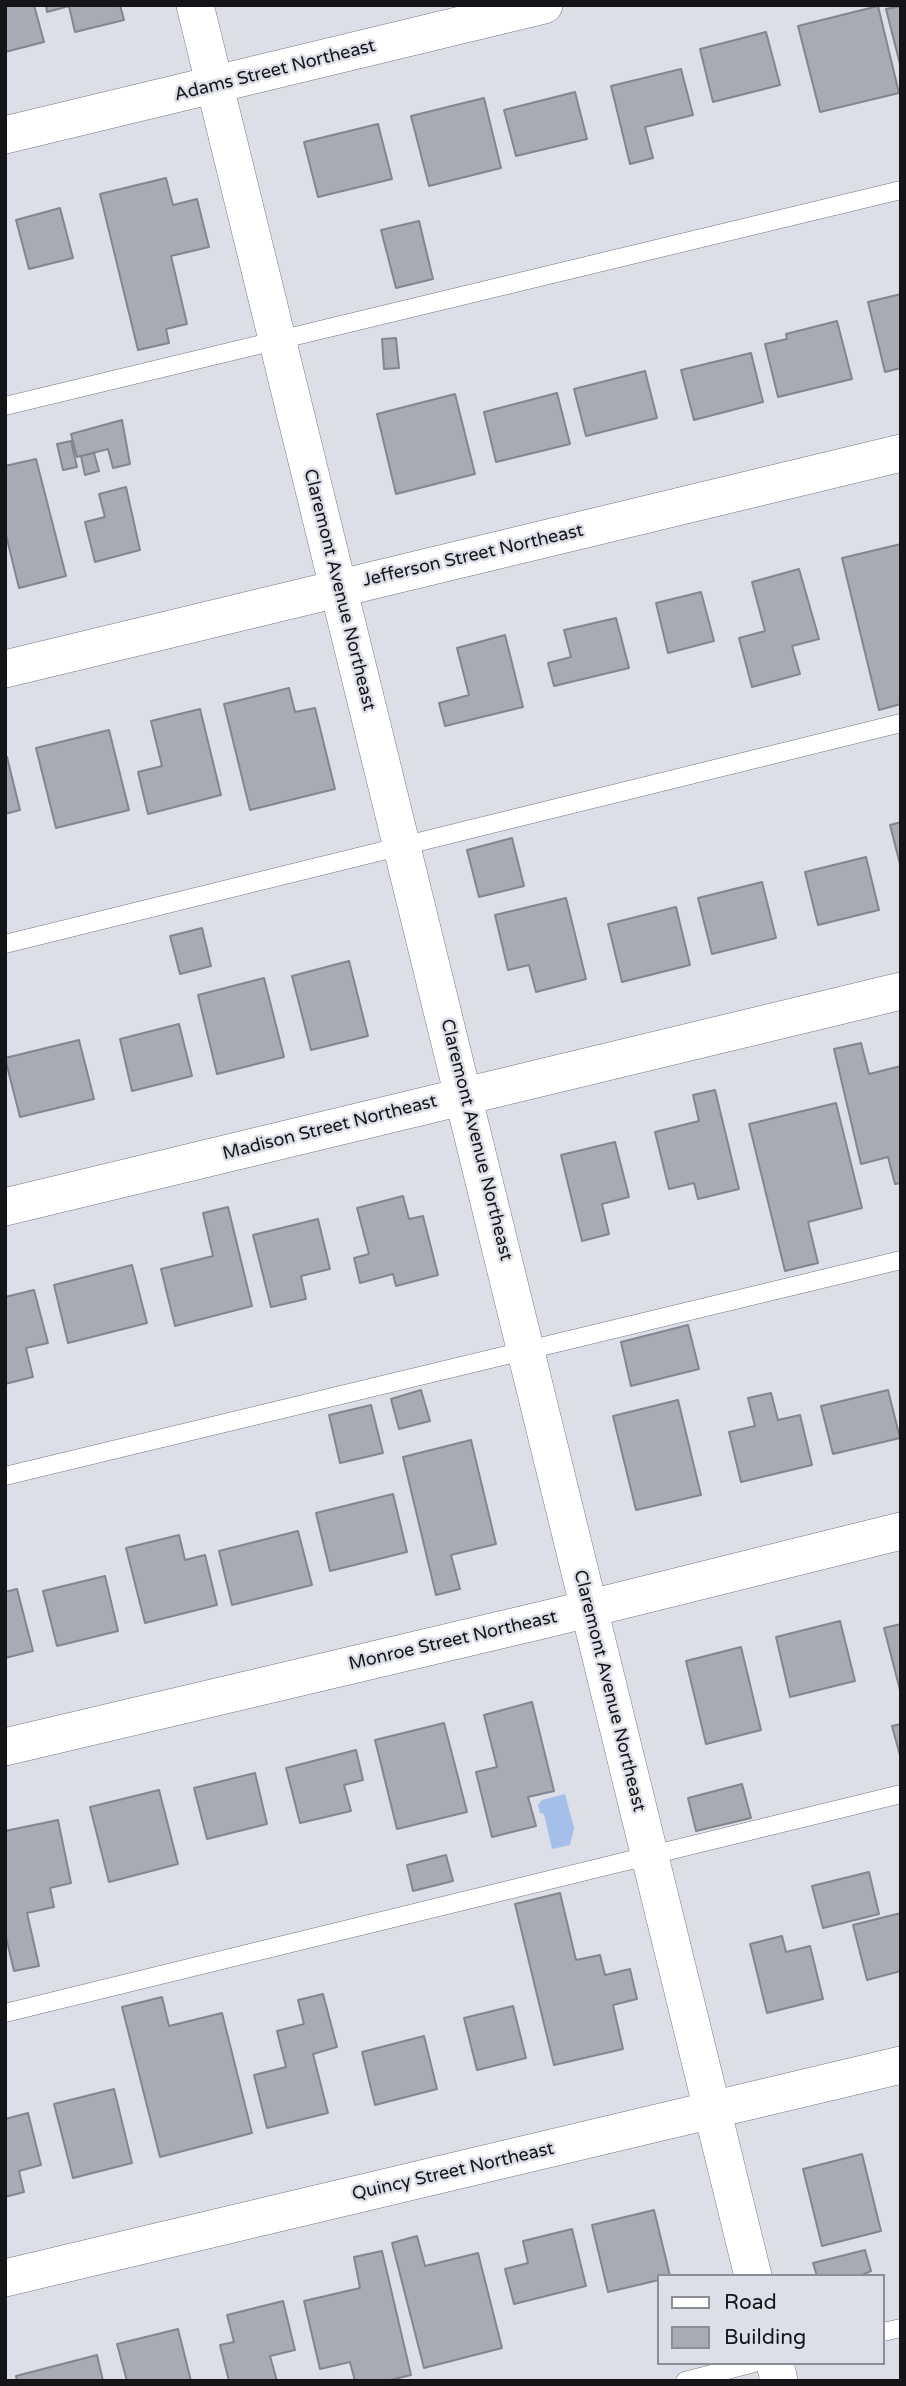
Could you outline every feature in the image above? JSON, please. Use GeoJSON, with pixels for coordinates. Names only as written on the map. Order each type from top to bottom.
{"type":"FeatureCollection","features":[{"type":"Feature","properties":{"kind":"street","name":"Claremont Avenue Northeast"},"geometry":{"type":"LineString","coordinates":[[195,5],[337,589],[466,1095],[588,1609],[753,2274]]}},
{"type":"Feature","properties":{"kind":"street","name":"Adams Street Northeast"},"geometry":{"type":"LineString","coordinates":[[5,135],[544,5]]}},
{"type":"Feature","properties":{"kind":"street","name":"Jefferson Street Northeast"},"geometry":{"type":"LineString","coordinates":[[5,669],[901,453]]}},
{"type":"Feature","properties":{"kind":"street","name":"Madison Street Northeast"},"geometry":{"type":"LineString","coordinates":[[5,1207],[901,991]]}},
{"type":"Feature","properties":{"kind":"street","name":"Monroe Street Northeast"},"geometry":{"type":"LineString","coordinates":[[5,1746],[588,1609],[901,1531]]}},
{"type":"Feature","properties":{"kind":"street","name":"Quincy Street Northeast"},"geometry":{"type":"LineString","coordinates":[[5,2278],[901,2065]]}},
{"type":"Feature","properties":{"kind":"lane"},"geometry":{"type":"LineString","coordinates":[[5,406],[901,190]]}},
{"type":"Feature","properties":{"kind":"lane"},"geometry":{"type":"LineString","coordinates":[[5,944],[901,723]]}},
{"type":"Feature","properties":{"kind":"lane"},"geometry":{"type":"LineString","coordinates":[[5,1476],[901,1260]]}},
{"type":"Feature","properties":{"kind":"lane"},"geometry":{"type":"LineString","coordinates":[[5,2013],[901,1794]]}},
{"type":"Feature","properties":{"kind":"lane"},"geometry":{"type":"LineString","coordinates":[[685,2381],[746,2365]]}},
{"type":"Feature","properties":{"kind":"water"},"geometry":{"type":"Polygon","coordinates":[[[565,1794],[574,1828],[570,1845],[552,1849],[544,1814],[540,1813],[538,1805],[542,1800],[565,1794]]]}},
{"type":"Feature","properties":{"kind":"building"},"geometry":{"type":"Polygon","coordinates":[[[5,5],[34,5],[44,42],[5,52],[5,5]]]}},
{"type":"Feature","properties":{"kind":"building"},"geometry":{"type":"Polygon","coordinates":[[[46,5],[120,5],[124,20],[75,32],[69,6],[47,12],[46,5]]]}},
{"type":"Feature","properties":{"kind":"building"},"geometry":{"type":"Polygon","coordinates":[[[878,6],[899,93],[820,112],[798,26],[878,6]]]}},
{"type":"Feature","properties":{"kind":"building"},"geometry":{"type":"Polygon","coordinates":[[[901,6],[901,68],[886,9],[901,6]]]}},
{"type":"Feature","properties":{"kind":"building"},"geometry":{"type":"Polygon","coordinates":[[[766,32],[780,85],[713,102],[700,49],[766,32]]]}},
{"type":"Feature","properties":{"kind":"building"},"geometry":{"type":"Polygon","coordinates":[[[681,69],[693,115],[645,127],[653,158],[630,164],[611,86],[681,69]]]}},
{"type":"Feature","properties":{"kind":"building"},"geometry":{"type":"Polygon","coordinates":[[[575,92],[587,139],[516,156],[504,110],[575,92]]]}},
{"type":"Feature","properties":{"kind":"building"},"geometry":{"type":"Polygon","coordinates":[[[484,98],[501,168],[429,186],[411,116],[484,98]]]}},
{"type":"Feature","properties":{"kind":"building"},"geometry":{"type":"Polygon","coordinates":[[[378,124],[392,179],[318,197],[304,142],[378,124]]]}},
{"type":"Feature","properties":{"kind":"building"},"geometry":{"type":"Polygon","coordinates":[[[166,178],[173,205],[197,199],[209,247],[171,256],[187,324],[166,329],[169,343],[138,350],[100,194],[166,178]]]}},
{"type":"Feature","properties":{"kind":"building"},"geometry":{"type":"Polygon","coordinates":[[[60,208],[73,258],[29,269],[16,220],[60,208]]]}},
{"type":"Feature","properties":{"kind":"building"},"geometry":{"type":"Polygon","coordinates":[[[419,221],[433,279],[396,288],[381,230],[419,221]]]}},
{"type":"Feature","properties":{"kind":"building"},"geometry":{"type":"Polygon","coordinates":[[[901,294],[901,368],[885,372],[868,302],[901,294]]]}},
{"type":"Feature","properties":{"kind":"building"},"geometry":{"type":"Polygon","coordinates":[[[837,321],[852,379],[778,397],[765,344],[787,339],[786,334],[837,321]]]}},
{"type":"Feature","properties":{"kind":"building"},"geometry":{"type":"Polygon","coordinates":[[[396,338],[399,368],[384,369],[382,339],[396,338]]]}},
{"type":"Feature","properties":{"kind":"building"},"geometry":{"type":"Polygon","coordinates":[[[751,353],[763,402],[694,420],[681,370],[751,353]]]}},
{"type":"Feature","properties":{"kind":"building"},"geometry":{"type":"Polygon","coordinates":[[[645,371],[657,418],[586,436],[574,389],[645,371]]]}},
{"type":"Feature","properties":{"kind":"building"},"geometry":{"type":"Polygon","coordinates":[[[557,393],[570,444],[496,462],[484,412],[557,393]]]}},
{"type":"Feature","properties":{"kind":"building"},"geometry":{"type":"Polygon","coordinates":[[[455,394],[475,474],[396,494],[377,414],[455,394]]]}},
{"type":"Feature","properties":{"kind":"building"},"geometry":{"type":"Polygon","coordinates":[[[122,420],[130,464],[113,468],[108,449],[77,457],[71,434],[122,420]]]}},
{"type":"Feature","properties":{"kind":"building"},"geometry":{"type":"Polygon","coordinates":[[[71,441],[77,467],[63,470],[57,444],[71,441]]]}},
{"type":"Feature","properties":{"kind":"building"},"geometry":{"type":"Polygon","coordinates":[[[94,453],[99,471],[85,475],[81,456],[94,453]]]}},
{"type":"Feature","properties":{"kind":"building"},"geometry":{"type":"Polygon","coordinates":[[[36,459],[66,576],[19,588],[5,531],[5,466],[36,459]]]}},
{"type":"Feature","properties":{"kind":"building"},"geometry":{"type":"Polygon","coordinates":[[[126,487],[140,550],[95,562],[85,522],[105,517],[99,494],[126,487]]]}},
{"type":"Feature","properties":{"kind":"building"},"geometry":{"type":"Polygon","coordinates":[[[901,544],[901,704],[879,710],[842,558],[901,544]]]}},
{"type":"Feature","properties":{"kind":"building"},"geometry":{"type":"Polygon","coordinates":[[[799,569],[819,639],[792,646],[800,674],[752,687],[739,638],[765,631],[752,582],[799,569]]]}},
{"type":"Feature","properties":{"kind":"building"},"geometry":{"type":"Polygon","coordinates":[[[701,592],[714,641],[668,653],[656,603],[701,592]]]}},
{"type":"Feature","properties":{"kind":"building"},"geometry":{"type":"Polygon","coordinates":[[[616,618],[629,668],[554,686],[548,663],[571,657],[564,630],[616,618]]]}},
{"type":"Feature","properties":{"kind":"building"},"geometry":{"type":"Polygon","coordinates":[[[505,635],[523,707],[445,726],[439,703],[469,695],[457,648],[505,635]]]}},
{"type":"Feature","properties":{"kind":"building"},"geometry":{"type":"Polygon","coordinates":[[[289,688],[295,712],[315,708],[335,789],[250,810],[224,704],[289,688]]]}},
{"type":"Feature","properties":{"kind":"building"},"geometry":{"type":"Polygon","coordinates":[[[200,709],[221,795],[148,814],[138,772],[162,766],[151,721],[200,709]]]}},
{"type":"Feature","properties":{"kind":"building"},"geometry":{"type":"Polygon","coordinates":[[[109,730],[129,810],[56,828],[36,748],[109,730]]]}},
{"type":"Feature","properties":{"kind":"building"},"geometry":{"type":"Polygon","coordinates":[[[7,757],[20,810],[5,814],[5,758],[7,757]]]}},
{"type":"Feature","properties":{"kind":"building"},"geometry":{"type":"Polygon","coordinates":[[[901,822],[901,868],[890,825],[901,822]]]}},
{"type":"Feature","properties":{"kind":"building"},"geometry":{"type":"Polygon","coordinates":[[[512,838],[524,886],[479,897],[467,850],[512,838]]]}},
{"type":"Feature","properties":{"kind":"building"},"geometry":{"type":"Polygon","coordinates":[[[866,857],[879,910],[818,925],[805,872],[866,857]]]}},
{"type":"Feature","properties":{"kind":"building"},"geometry":{"type":"Polygon","coordinates":[[[762,882],[776,938],[712,954],[698,898],[762,882]]]}},
{"type":"Feature","properties":{"kind":"building"},"geometry":{"type":"Polygon","coordinates":[[[566,898],[586,979],[536,992],[529,965],[508,970],[495,915],[566,898]]]}},
{"type":"Feature","properties":{"kind":"building"},"geometry":{"type":"Polygon","coordinates":[[[676,907],[690,965],[622,982],[608,924],[676,907]]]}},
{"type":"Feature","properties":{"kind":"building"},"geometry":{"type":"Polygon","coordinates":[[[202,928],[211,966],[180,974],[170,936],[202,928]]]}},
{"type":"Feature","properties":{"kind":"building"},"geometry":{"type":"Polygon","coordinates":[[[349,961],[368,1036],[311,1050],[292,976],[349,961]]]}},
{"type":"Feature","properties":{"kind":"building"},"geometry":{"type":"Polygon","coordinates":[[[264,978],[284,1057],[217,1074],[198,995],[264,978]]]}},
{"type":"Feature","properties":{"kind":"building"},"geometry":{"type":"Polygon","coordinates":[[[179,1024],[192,1076],[132,1091],[120,1039],[179,1024]]]}},
{"type":"Feature","properties":{"kind":"building"},"geometry":{"type":"Polygon","coordinates":[[[79,1040],[94,1099],[20,1117],[5,1058],[79,1040]]]}},
{"type":"Feature","properties":{"kind":"building"},"geometry":{"type":"Polygon","coordinates":[[[861,1043],[869,1074],[901,1066],[901,1183],[895,1184],[888,1157],[861,1164],[834,1049],[861,1043]]]}},
{"type":"Feature","properties":{"kind":"building"},"geometry":{"type":"Polygon","coordinates":[[[715,1090],[739,1189],[698,1199],[694,1183],[669,1189],[655,1132],[699,1121],[693,1095],[715,1090]]]}},
{"type":"Feature","properties":{"kind":"building"},"geometry":{"type":"Polygon","coordinates":[[[836,1103],[862,1208],[808,1222],[818,1263],[785,1271],[749,1124],[836,1103]]]}},
{"type":"Feature","properties":{"kind":"building"},"geometry":{"type":"Polygon","coordinates":[[[615,1142],[629,1197],[602,1204],[609,1234],[582,1241],[561,1155],[615,1142]]]}},
{"type":"Feature","properties":{"kind":"building"},"geometry":{"type":"Polygon","coordinates":[[[403,1196],[409,1219],[423,1216],[438,1275],[396,1286],[393,1274],[360,1283],[354,1258],[369,1254],[357,1208],[403,1196]]]}},
{"type":"Feature","properties":{"kind":"building"},"geometry":{"type":"Polygon","coordinates":[[[228,1207],[252,1306],[175,1326],[161,1269],[213,1256],[203,1213],[228,1207]]]}},
{"type":"Feature","properties":{"kind":"building"},"geometry":{"type":"Polygon","coordinates":[[[318,1219],[330,1269],[301,1276],[306,1299],[271,1307],[253,1235],[318,1219]]]}},
{"type":"Feature","properties":{"kind":"building"},"geometry":{"type":"Polygon","coordinates":[[[132,1265],[147,1323],[68,1343],[54,1285],[132,1265]]]}},
{"type":"Feature","properties":{"kind":"building"},"geometry":{"type":"Polygon","coordinates":[[[34,1290],[48,1343],[26,1348],[33,1377],[5,1384],[5,1297],[34,1290]]]}},
{"type":"Feature","properties":{"kind":"building"},"geometry":{"type":"Polygon","coordinates":[[[688,1325],[699,1369],[631,1386],[621,1342],[688,1325]]]}},
{"type":"Feature","properties":{"kind":"building"},"geometry":{"type":"Polygon","coordinates":[[[421,1390],[430,1421],[399,1429],[391,1399],[421,1390]]]}},
{"type":"Feature","properties":{"kind":"building"},"geometry":{"type":"Polygon","coordinates":[[[888,1390],[900,1438],[833,1454],[821,1406],[888,1390]]]}},
{"type":"Feature","properties":{"kind":"building"},"geometry":{"type":"Polygon","coordinates":[[[771,1393],[778,1420],[800,1415],[812,1465],[741,1482],[729,1432],[755,1426],[748,1398],[771,1393]]]}},
{"type":"Feature","properties":{"kind":"building"},"geometry":{"type":"Polygon","coordinates":[[[678,1400],[701,1495],[636,1510],[613,1416],[678,1400]]]}},
{"type":"Feature","properties":{"kind":"building"},"geometry":{"type":"Polygon","coordinates":[[[371,1405],[383,1453],[340,1463],[329,1415],[371,1405]]]}},
{"type":"Feature","properties":{"kind":"building"},"geometry":{"type":"Polygon","coordinates":[[[471,1440],[496,1544],[451,1555],[460,1589],[436,1595],[403,1457],[471,1440]]]}},
{"type":"Feature","properties":{"kind":"building"},"geometry":{"type":"Polygon","coordinates":[[[393,1494],[407,1552],[330,1571],[316,1513],[393,1494]]]}},
{"type":"Feature","properties":{"kind":"building"},"geometry":{"type":"Polygon","coordinates":[[[298,1531],[312,1585],[232,1605],[219,1551],[298,1531]]]}},
{"type":"Feature","properties":{"kind":"building"},"geometry":{"type":"Polygon","coordinates":[[[179,1535],[185,1560],[205,1555],[217,1605],[145,1623],[126,1548],[179,1535]]]}},
{"type":"Feature","properties":{"kind":"building"},"geometry":{"type":"Polygon","coordinates":[[[105,1576],[118,1631],[57,1646],[43,1591],[105,1576]]]}},
{"type":"Feature","properties":{"kind":"building"},"geometry":{"type":"Polygon","coordinates":[[[17,1589],[33,1651],[5,1658],[5,1592],[17,1589]]]}},
{"type":"Feature","properties":{"kind":"building"},"geometry":{"type":"Polygon","coordinates":[[[840,1621],[855,1681],[790,1697],[776,1637],[840,1621]]]}},
{"type":"Feature","properties":{"kind":"building"},"geometry":{"type":"Polygon","coordinates":[[[901,1624],[901,1694],[884,1628],[901,1624]]]}},
{"type":"Feature","properties":{"kind":"building"},"geometry":{"type":"Polygon","coordinates":[[[741,1647],[761,1730],[706,1744],[686,1661],[741,1647]]]}},
{"type":"Feature","properties":{"kind":"building"},"geometry":{"type":"Polygon","coordinates":[[[532,1702],[554,1791],[528,1797],[536,1826],[492,1837],[476,1772],[497,1767],[484,1715],[532,1702]]]}},
{"type":"Feature","properties":{"kind":"building"},"geometry":{"type":"Polygon","coordinates":[[[444,1723],[467,1812],[397,1829],[375,1740],[444,1723]]]}},
{"type":"Feature","properties":{"kind":"building"},"geometry":{"type":"Polygon","coordinates":[[[901,1724],[901,1759],[892,1726],[901,1724]]]}},
{"type":"Feature","properties":{"kind":"building"},"geometry":{"type":"Polygon","coordinates":[[[356,1750],[363,1780],[344,1785],[351,1811],[300,1823],[286,1768],[356,1750]]]}},
{"type":"Feature","properties":{"kind":"building"},"geometry":{"type":"Polygon","coordinates":[[[255,1773],[267,1824],[207,1839],[194,1788],[255,1773]]]}},
{"type":"Feature","properties":{"kind":"building"},"geometry":{"type":"Polygon","coordinates":[[[742,1784],[751,1818],[696,1831],[688,1798],[742,1784]]]}},
{"type":"Feature","properties":{"kind":"building"},"geometry":{"type":"Polygon","coordinates":[[[159,1790],[178,1864],[109,1882],[90,1807],[159,1790]]]}},
{"type":"Feature","properties":{"kind":"building"},"geometry":{"type":"Polygon","coordinates":[[[58,1820],[71,1883],[50,1888],[54,1907],[27,1913],[39,1966],[14,1971],[5,1933],[5,1831],[58,1820]]]}},
{"type":"Feature","properties":{"kind":"building"},"geometry":{"type":"Polygon","coordinates":[[[446,1855],[453,1881],[413,1891],[407,1865],[446,1855]]]}},
{"type":"Feature","properties":{"kind":"building"},"geometry":{"type":"Polygon","coordinates":[[[869,1872],[879,1914],[823,1928],[812,1886],[869,1872]]]}},
{"type":"Feature","properties":{"kind":"building"},"geometry":{"type":"Polygon","coordinates":[[[560,1893],[576,1960],[600,1955],[605,1975],[630,1969],[637,1999],[613,2005],[623,2049],[554,2065],[515,1904],[560,1893]]]}},
{"type":"Feature","properties":{"kind":"building"},"geometry":{"type":"Polygon","coordinates":[[[901,1913],[901,1971],[867,1980],[853,1925],[901,1913]]]}},
{"type":"Feature","properties":{"kind":"building"},"geometry":{"type":"Polygon","coordinates":[[[782,1936],[786,1952],[810,1946],[823,1999],[767,2013],[750,1944],[782,1936]]]}},
{"type":"Feature","properties":{"kind":"building"},"geometry":{"type":"Polygon","coordinates":[[[323,1994],[337,2047],[313,2054],[328,2113],[267,2128],[254,2075],[286,2067],[277,2031],[304,2024],[298,2000],[323,1994]]]}},
{"type":"Feature","properties":{"kind":"building"},"geometry":{"type":"Polygon","coordinates":[[[162,1997],[169,2026],[222,2013],[252,2133],[160,2157],[122,2007],[162,1997]]]}},
{"type":"Feature","properties":{"kind":"building"},"geometry":{"type":"Polygon","coordinates":[[[513,2006],[526,2058],[477,2070],[464,2018],[513,2006]]]}},
{"type":"Feature","properties":{"kind":"building"},"geometry":{"type":"Polygon","coordinates":[[[424,2036],[437,2089],[375,2105],[362,2052],[424,2036]]]}},
{"type":"Feature","properties":{"kind":"building"},"geometry":{"type":"Polygon","coordinates":[[[114,2089],[132,2163],[73,2178],[54,2104],[114,2089]]]}},
{"type":"Feature","properties":{"kind":"building"},"geometry":{"type":"Polygon","coordinates":[[[28,2113],[41,2165],[19,2171],[24,2192],[5,2197],[5,2119],[28,2113]]]}},
{"type":"Feature","properties":{"kind":"building"},"geometry":{"type":"Polygon","coordinates":[[[862,2154],[881,2231],[822,2246],[803,2169],[862,2154]]]}},
{"type":"Feature","properties":{"kind":"building"},"geometry":{"type":"Polygon","coordinates":[[[654,2210],[670,2274],[657,2274],[657,2280],[608,2292],[592,2225],[654,2210]]]}},
{"type":"Feature","properties":{"kind":"building"},"geometry":{"type":"Polygon","coordinates":[[[572,2229],[586,2286],[514,2304],[505,2269],[528,2263],[523,2241],[572,2229]]]}},
{"type":"Feature","properties":{"kind":"building"},"geometry":{"type":"Polygon","coordinates":[[[417,2236],[425,2266],[478,2253],[502,2348],[424,2368],[392,2243],[417,2236]]]}},
{"type":"Feature","properties":{"kind":"building"},"geometry":{"type":"Polygon","coordinates":[[[865,2250],[871,2271],[864,2274],[816,2274],[813,2263],[865,2250]]]}},
{"type":"Feature","properties":{"kind":"building"},"geometry":{"type":"Polygon","coordinates":[[[382,2251],[411,2375],[386,2381],[355,2381],[350,2362],[320,2369],[304,2301],[360,2288],[354,2257],[382,2251]]]}},
{"type":"Feature","properties":{"kind":"building"},"geometry":{"type":"Polygon","coordinates":[[[283,2301],[295,2350],[270,2356],[277,2381],[229,2381],[220,2345],[234,2342],[227,2315],[283,2301]]]}},
{"type":"Feature","properties":{"kind":"building"},"geometry":{"type":"Polygon","coordinates":[[[178,2329],[191,2381],[127,2381],[117,2344],[178,2329]]]}},
{"type":"Feature","properties":{"kind":"building"},"geometry":{"type":"Polygon","coordinates":[[[97,2355],[103,2381],[17,2381],[16,2376],[97,2355]]]}}]}
